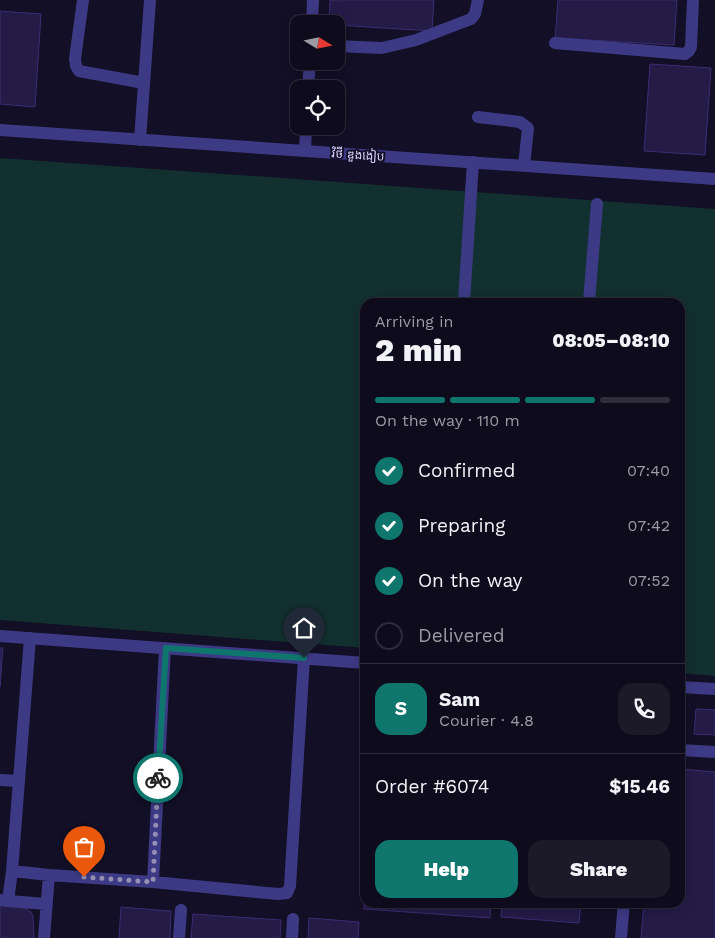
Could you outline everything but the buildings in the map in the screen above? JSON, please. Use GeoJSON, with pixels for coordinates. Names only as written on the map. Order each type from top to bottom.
{"type":"FeatureCollection","features":[{"type":"Feature","properties":{"kind":"street"},"geometry":{"type":"LineString","coordinates":[[83,0],[75,59],[79,71],[144,83]]}},
{"type":"Feature","properties":{"kind":"street"},"geometry":{"type":"LineString","coordinates":[[140,140],[150,0]]}},
{"type":"Feature","properties":{"kind":"street"},"geometry":{"type":"LineString","coordinates":[[312,15],[313,0]]}},
{"type":"Feature","properties":{"kind":"street"},"geometry":{"type":"LineString","coordinates":[[345,46],[382,48],[416,40],[471,19],[475,14],[478,0]]}},
{"type":"Feature","properties":{"kind":"street"},"geometry":{"type":"LineString","coordinates":[[555,43],[685,54],[691,47],[693,0]]}},
{"type":"Feature","properties":{"kind":"street"},"geometry":{"type":"LineString","coordinates":[[478,118],[520,122],[528,128],[524,166]]}},
{"type":"Feature","properties":{"kind":"street","name":"វិថី ឌួងងៀប"},"geometry":{"type":"LineString","coordinates":[[0,130],[715,179]]}},
{"type":"Feature","properties":{"kind":"street"},"geometry":{"type":"LineString","coordinates":[[305,151],[306,135]]}},
{"type":"Feature","properties":{"kind":"street"},"geometry":{"type":"LineString","coordinates":[[464,298],[473,162]]}},
{"type":"Feature","properties":{"kind":"street"},"geometry":{"type":"LineString","coordinates":[[589,298],[597,204]]}},
{"type":"Feature","properties":{"kind":"street"},"geometry":{"type":"LineString","coordinates":[[0,636],[360,663]]}},
{"type":"Feature","properties":{"kind":"street"},"geometry":{"type":"LineString","coordinates":[[30,638],[12,871],[4,900],[47,904]]}},
{"type":"Feature","properties":{"kind":"street"},"geometry":{"type":"LineString","coordinates":[[153,882],[166,648]]}},
{"type":"Feature","properties":{"kind":"street"},"geometry":{"type":"LineString","coordinates":[[12,871],[278,894],[287,893],[290,886],[304,658]]}},
{"type":"Feature","properties":{"kind":"street"},"geometry":{"type":"LineString","coordinates":[[685,687],[715,689]]}},
{"type":"Feature","properties":{"kind":"street"},"geometry":{"type":"LineString","coordinates":[[685,750],[715,752]]}},
{"type":"Feature","properties":{"kind":"street"},"geometry":{"type":"LineString","coordinates":[[0,780],[19,780]]}},
{"type":"Feature","properties":{"kind":"street"},"geometry":{"type":"LineString","coordinates":[[44,938],[49,875]]}},
{"type":"Feature","properties":{"kind":"street"},"geometry":{"type":"LineString","coordinates":[[621,938],[624,908]]}},
{"type":"Feature","properties":{"kind":"street"},"geometry":{"type":"LineString","coordinates":[[179,938],[181,910]]}},
{"type":"Feature","properties":{"kind":"street"},"geometry":{"type":"LineString","coordinates":[[292,938],[293,919]]}},
{"type":"Feature","properties":{"kind":"green space"},"geometry":{"type":"Polygon","coordinates":[[[0,158],[715,209],[715,676],[685,673],[685,298],[360,298],[360,648],[0,620],[0,158]]]}},
{"type":"Feature","properties":{"kind":"way so far"},"geometry":{"type":"LineString","coordinates":[[84,877],[153,882],[158,778]]}},
{"type":"Feature","properties":{"kind":"route"},"geometry":{"type":"LineString","coordinates":[[158,778],[166,648],[304,658]]}}]}
